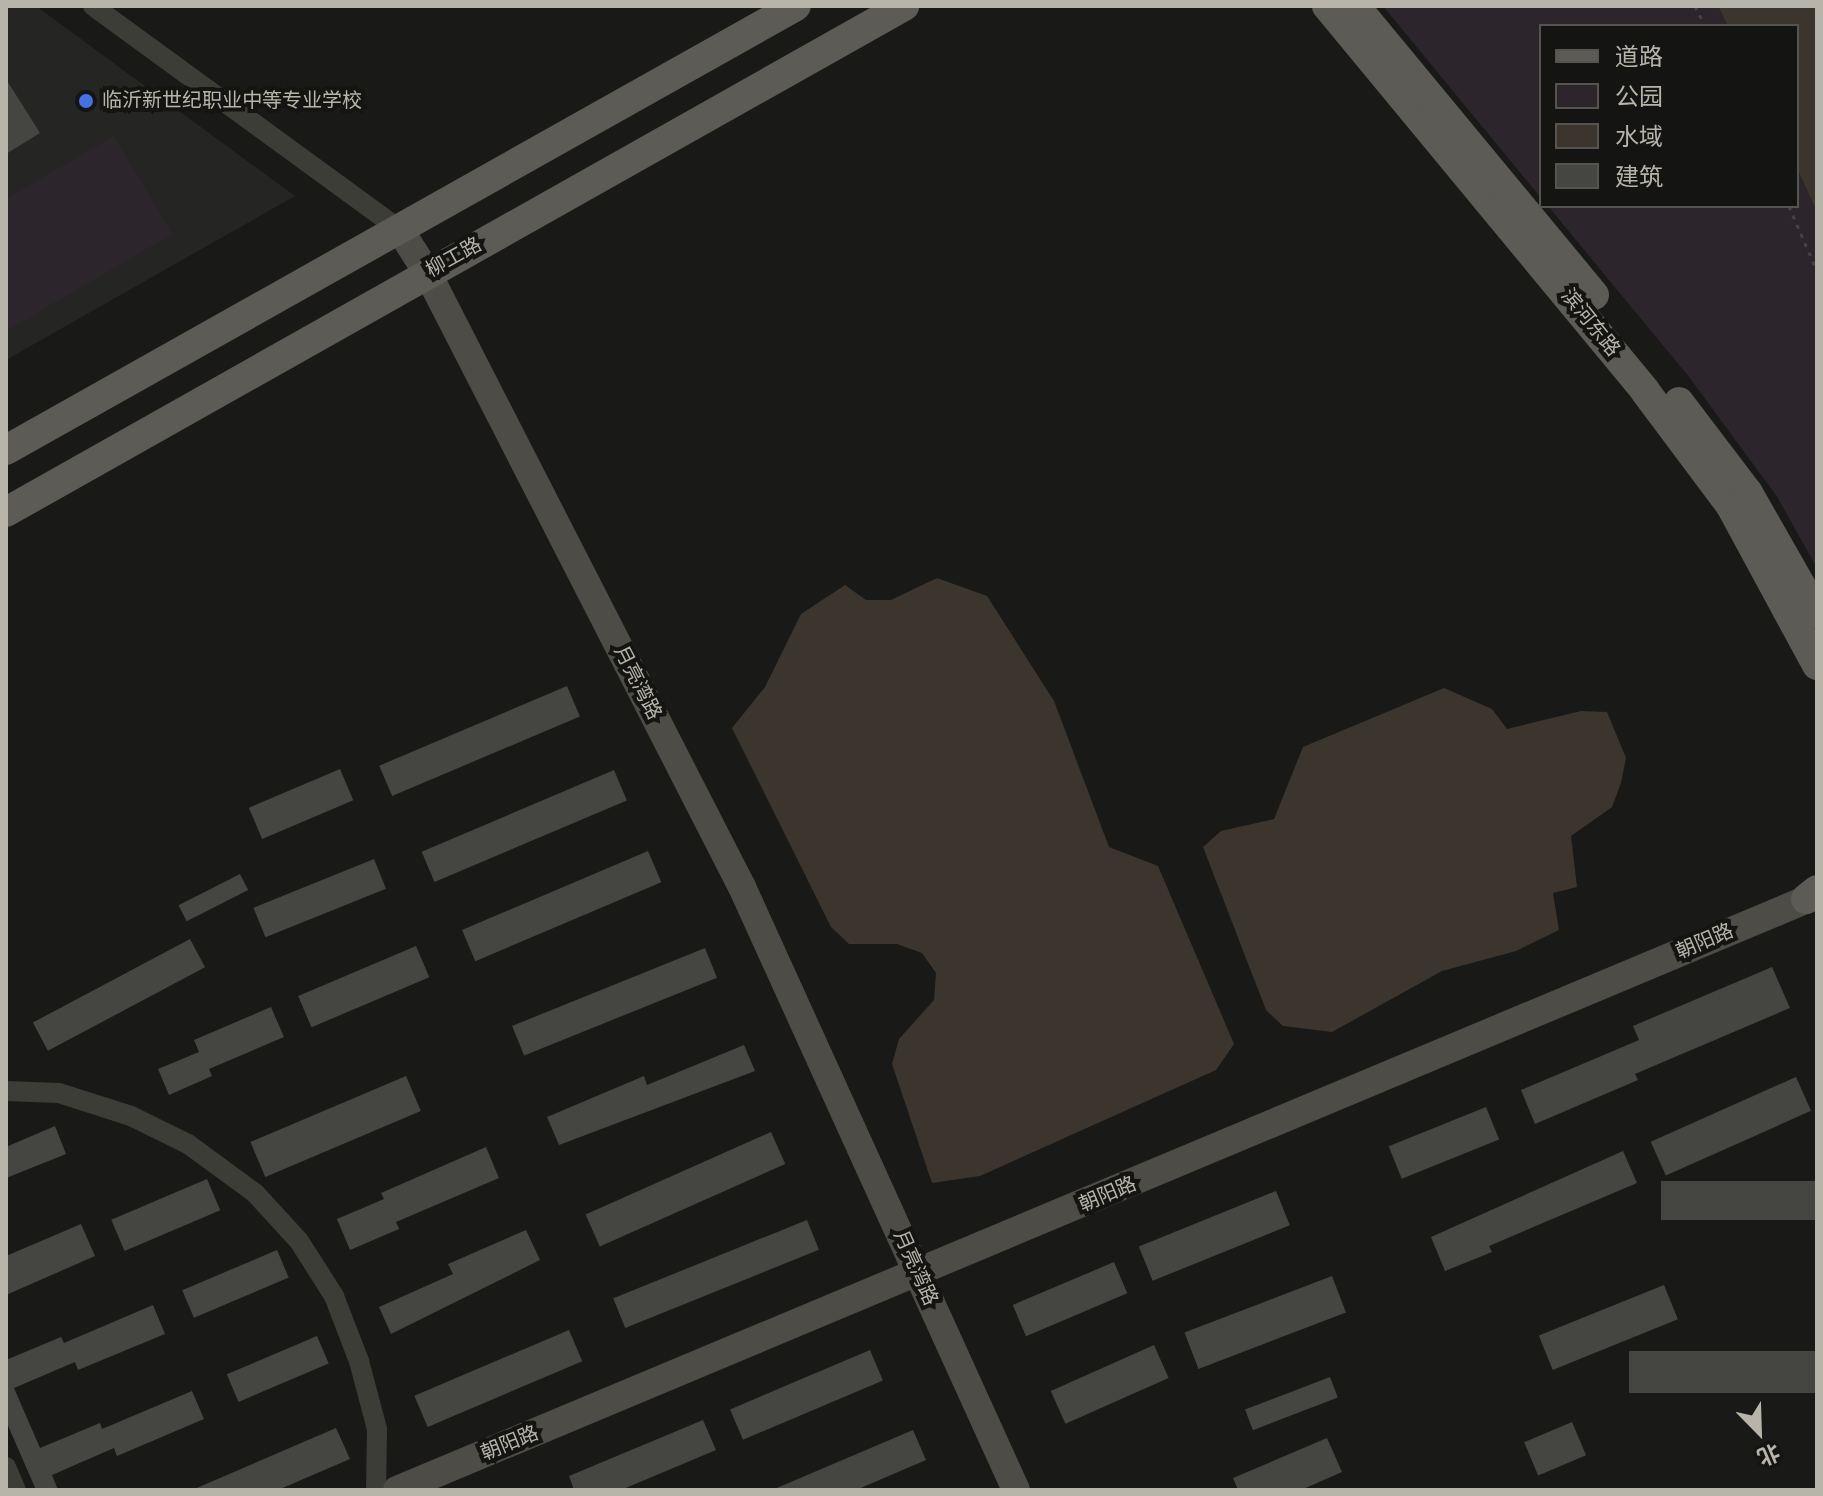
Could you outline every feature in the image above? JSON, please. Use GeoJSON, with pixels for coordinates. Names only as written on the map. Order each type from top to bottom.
{"type":"FeatureCollection","features":[{"type":"Feature","properties":{"kind":"main road"},"geometry":{"type":"LineString","coordinates":[[6,450],[796,6]]}},
{"type":"Feature","properties":{"kind":"main road","name":"柳工路"},"geometry":{"type":"LineString","coordinates":[[6,512],[904,6]]}},
{"type":"Feature","properties":{"kind":"main road","name":"滨河东路"},"geometry":{"type":"LineString","coordinates":[[1327,6],[1645,391],[1731,506],[1817,665]]}},
{"type":"Feature","properties":{"kind":"main road","name":"滨河东路"},"geometry":{"type":"LineString","coordinates":[[1355,6],[1740,482],[1817,614]]}},
{"type":"Feature","properties":{"kind":"street","name":"月亮湾路"},"geometry":{"type":"LineString","coordinates":[[93,6],[400,230],[428,274],[742,887],[1016,1490]]}},
{"type":"Feature","properties":{"kind":"street","name":"朝阳路"},"geometry":{"type":"LineString","coordinates":[[397,1490],[919,1275],[1814,896]]}},
{"type":"Feature","properties":{"kind":"street"},"geometry":{"type":"LineString","coordinates":[[6,1091],[59,1093],[131,1116],[188,1144],[255,1193],[299,1241],[334,1296],[359,1361],[377,1429],[376,1490]]}},
{"type":"Feature","properties":{"kind":"street"},"geometry":{"type":"LineString","coordinates":[[6,1467],[16,1490]]}},
{"type":"Feature","properties":{"kind":"path"},"geometry":{"type":"LineString","coordinates":[[1695,6],[1704,24]]}},
{"type":"Feature","properties":{"kind":"path"},"geometry":{"type":"LineString","coordinates":[[1790,208],[1817,271]]}},
{"type":"Feature","properties":{"kind":"shaded area","name":"临沂新世纪职业中等专业学校"},"geometry":{"type":"Polygon","coordinates":[[[6,6],[36,6],[295,196],[6,360],[6,6]]]}},
{"type":"Feature","properties":{"kind":"green space"},"geometry":{"type":"Polygon","coordinates":[[[1383,6],[1718,6],[1727,24],[1539,24],[1539,196],[1383,6]]]}},
{"type":"Feature","properties":{"kind":"green space"},"geometry":{"type":"Polygon","coordinates":[[[114,136],[172,234],[6,331],[6,199],[114,136]]]}},
{"type":"Feature","properties":{"kind":"green space"},"geometry":{"type":"Polygon","coordinates":[[[1799,172],[1817,212],[1817,568],[1776,495],[1689,377],[1550,208],[1799,208],[1799,172]]]}},
{"type":"Feature","properties":{"kind":"water"},"geometry":{"type":"Polygon","coordinates":[[[1718,6],[1817,6],[1817,212],[1799,172],[1799,24],[1727,24],[1718,6]]]}},
{"type":"Feature","properties":{"kind":"water"},"geometry":{"type":"Polygon","coordinates":[[[937,578],[987,596],[1054,701],[1109,847],[1158,866],[1234,1044],[1216,1070],[980,1176],[932,1183],[892,1064],[899,1039],[934,1000],[936,973],[922,953],[897,944],[849,944],[831,927],[732,728],[765,687],[801,614],[845,585],[866,600],[891,600],[937,578]]]}},
{"type":"Feature","properties":{"kind":"water"},"geometry":{"type":"Polygon","coordinates":[[[1444,688],[1492,709],[1507,729],[1581,711],[1607,712],[1626,758],[1621,783],[1612,807],[1571,836],[1577,887],[1553,893],[1559,930],[1516,951],[1442,971],[1332,1032],[1283,1026],[1266,1010],[1203,847],[1221,831],[1274,819],[1303,747],[1444,688]]]}},
{"type":"Feature","properties":{"kind":"building"},"geometry":{"type":"Polygon","coordinates":[[[6,79],[40,133],[6,154],[6,79]]]}},
{"type":"Feature","properties":{"kind":"building"},"geometry":{"type":"Polygon","coordinates":[[[567,686],[580,716],[392,796],[379,766],[567,686]]]}},
{"type":"Feature","properties":{"kind":"building"},"geometry":{"type":"Polygon","coordinates":[[[340,769],[353,800],[262,839],[249,808],[340,769]]]}},
{"type":"Feature","properties":{"kind":"building"},"geometry":{"type":"Polygon","coordinates":[[[614,770],[627,800],[435,882],[422,852],[614,770]]]}},
{"type":"Feature","properties":{"kind":"building"},"geometry":{"type":"Polygon","coordinates":[[[648,851],[661,882],[475,961],[462,930],[648,851]]]}},
{"type":"Feature","properties":{"kind":"building"},"geometry":{"type":"Polygon","coordinates":[[[374,859],[386,889],[265,937],[253,908],[374,859]]]}},
{"type":"Feature","properties":{"kind":"building"},"geometry":{"type":"Polygon","coordinates":[[[240,874],[248,890],[187,921],[179,905],[240,874]]]}},
{"type":"Feature","properties":{"kind":"building"},"geometry":{"type":"Polygon","coordinates":[[[190,939],[205,967],[48,1051],[33,1023],[190,939]]]}},
{"type":"Feature","properties":{"kind":"building"},"geometry":{"type":"Polygon","coordinates":[[[416,946],[429,977],[311,1027],[298,996],[416,946]]]}},
{"type":"Feature","properties":{"kind":"building"},"geometry":{"type":"Polygon","coordinates":[[[705,948],[717,978],[524,1056],[512,1026],[705,948]]]}},
{"type":"Feature","properties":{"kind":"building"},"geometry":{"type":"Polygon","coordinates":[[[1772,967],[1790,1008],[1635,1074],[1638,1080],[1535,1124],[1521,1090],[1639,1040],[1633,1026],[1772,967]]]}},
{"type":"Feature","properties":{"kind":"building"},"geometry":{"type":"Polygon","coordinates":[[[271,1007],[284,1037],[209,1069],[212,1076],[169,1095],[158,1069],[199,1052],[194,1040],[271,1007]]]}},
{"type":"Feature","properties":{"kind":"building"},"geometry":{"type":"Polygon","coordinates":[[[744,1045],[755,1071],[559,1145],[547,1117],[644,1076],[647,1085],[744,1045]]]}},
{"type":"Feature","properties":{"kind":"building"},"geometry":{"type":"Polygon","coordinates":[[[406,1076],[421,1111],[265,1177],[250,1142],[406,1076]]]}},
{"type":"Feature","properties":{"kind":"building"},"geometry":{"type":"Polygon","coordinates":[[[1796,1077],[1811,1111],[1666,1175],[1651,1142],[1796,1077]]]}},
{"type":"Feature","properties":{"kind":"building"},"geometry":{"type":"Polygon","coordinates":[[[1486,1107],[1499,1139],[1402,1179],[1389,1146],[1486,1107]]]}},
{"type":"Feature","properties":{"kind":"building"},"geometry":{"type":"Polygon","coordinates":[[[55,1126],[66,1154],[6,1178],[6,1147],[55,1126]]]}},
{"type":"Feature","properties":{"kind":"building"},"geometry":{"type":"Polygon","coordinates":[[[771,1132],[785,1164],[600,1247],[586,1215],[771,1132]]]}},
{"type":"Feature","properties":{"kind":"building"},"geometry":{"type":"Polygon","coordinates":[[[486,1147],[499,1178],[396,1222],[399,1229],[350,1250],[337,1219],[384,1199],[381,1193],[486,1147]]]}},
{"type":"Feature","properties":{"kind":"building"},"geometry":{"type":"Polygon","coordinates":[[[1623,1151],[1637,1183],[1489,1246],[1492,1252],[1445,1271],[1431,1237],[1623,1151]]]}},
{"type":"Feature","properties":{"kind":"building"},"geometry":{"type":"Polygon","coordinates":[[[207,1179],[220,1210],[125,1251],[111,1220],[207,1179]]]}},
{"type":"Feature","properties":{"kind":"building"},"geometry":{"type":"Polygon","coordinates":[[[1661,1181],[1817,1181],[1817,1220],[1661,1220],[1661,1181]]]}},
{"type":"Feature","properties":{"kind":"building"},"geometry":{"type":"Polygon","coordinates":[[[1276,1191],[1290,1225],[1153,1281],[1139,1246],[1276,1191]]]}},
{"type":"Feature","properties":{"kind":"building"},"geometry":{"type":"Polygon","coordinates":[[[807,1220],[819,1250],[625,1328],[613,1298],[807,1220]]]}},
{"type":"Feature","properties":{"kind":"building"},"geometry":{"type":"Polygon","coordinates":[[[81,1224],[95,1256],[6,1295],[6,1256],[81,1224]]]}},
{"type":"Feature","properties":{"kind":"building"},"geometry":{"type":"Polygon","coordinates":[[[526,1230],[540,1260],[391,1334],[379,1307],[453,1274],[448,1264],[526,1230]]]}},
{"type":"Feature","properties":{"kind":"building"},"geometry":{"type":"Polygon","coordinates":[[[277,1250],[289,1278],[194,1318],[182,1290],[277,1250]]]}},
{"type":"Feature","properties":{"kind":"building"},"geometry":{"type":"Polygon","coordinates":[[[1114,1262],[1127,1293],[1026,1336],[1013,1305],[1114,1262]]]}},
{"type":"Feature","properties":{"kind":"building"},"geometry":{"type":"Polygon","coordinates":[[[1332,1276],[1346,1312],[1198,1369],[1184,1333],[1332,1276]]]}},
{"type":"Feature","properties":{"kind":"building"},"geometry":{"type":"Polygon","coordinates":[[[1664,1285],[1678,1319],[1553,1370],[1539,1336],[1664,1285]]]}},
{"type":"Feature","properties":{"kind":"building"},"geometry":{"type":"Polygon","coordinates":[[[153,1305],[165,1334],[78,1370],[75,1362],[14,1388],[40,1448],[100,1423],[102,1429],[192,1391],[204,1419],[117,1456],[114,1448],[52,1475],[58,1490],[36,1490],[6,1421],[6,1360],[61,1337],[64,1343],[153,1305]]]}},
{"type":"Feature","properties":{"kind":"building"},"geometry":{"type":"Polygon","coordinates":[[[569,1330],[582,1361],[428,1427],[414,1396],[569,1330]]]}},
{"type":"Feature","properties":{"kind":"building"},"geometry":{"type":"Polygon","coordinates":[[[317,1336],[329,1364],[239,1402],[227,1374],[317,1336]]]}},
{"type":"Feature","properties":{"kind":"building"},"geometry":{"type":"Polygon","coordinates":[[[1154,1345],[1169,1378],[1065,1424],[1051,1391],[1154,1345]]]}},
{"type":"Feature","properties":{"kind":"building"},"geometry":{"type":"Polygon","coordinates":[[[870,1350],[883,1380],[743,1440],[730,1409],[870,1350]]]}},
{"type":"Feature","properties":{"kind":"building"},"geometry":{"type":"Polygon","coordinates":[[[1629,1351],[1817,1351],[1817,1393],[1629,1393],[1629,1351]]]}},
{"type":"Feature","properties":{"kind":"building"},"geometry":{"type":"Polygon","coordinates":[[[1330,1377],[1338,1398],[1253,1430],[1245,1410],[1330,1377]]]}},
{"type":"Feature","properties":{"kind":"building"},"geometry":{"type":"Polygon","coordinates":[[[703,1420],[716,1450],[621,1490],[574,1490],[569,1476],[703,1420]]]}},
{"type":"Feature","properties":{"kind":"building"},"geometry":{"type":"Polygon","coordinates":[[[1572,1422],[1586,1455],[1538,1475],[1524,1442],[1572,1422]]]}},
{"type":"Feature","properties":{"kind":"building"},"geometry":{"type":"Polygon","coordinates":[[[336,1428],[350,1459],[278,1490],[192,1490],[336,1428]]]}},
{"type":"Feature","properties":{"kind":"building"},"geometry":{"type":"Polygon","coordinates":[[[913,1430],[926,1460],[856,1490],[772,1490],[913,1430]]]}},
{"type":"Feature","properties":{"kind":"building"},"geometry":{"type":"Polygon","coordinates":[[[1327,1438],[1342,1472],[1301,1490],[1238,1490],[1233,1478],[1327,1438]]]}},
{"type":"Feature","properties":{"kind":"place","name":"临沂新世纪职业中等专业学校"},"geometry":{"type":"Point","coordinates":[86,101]}}]}
